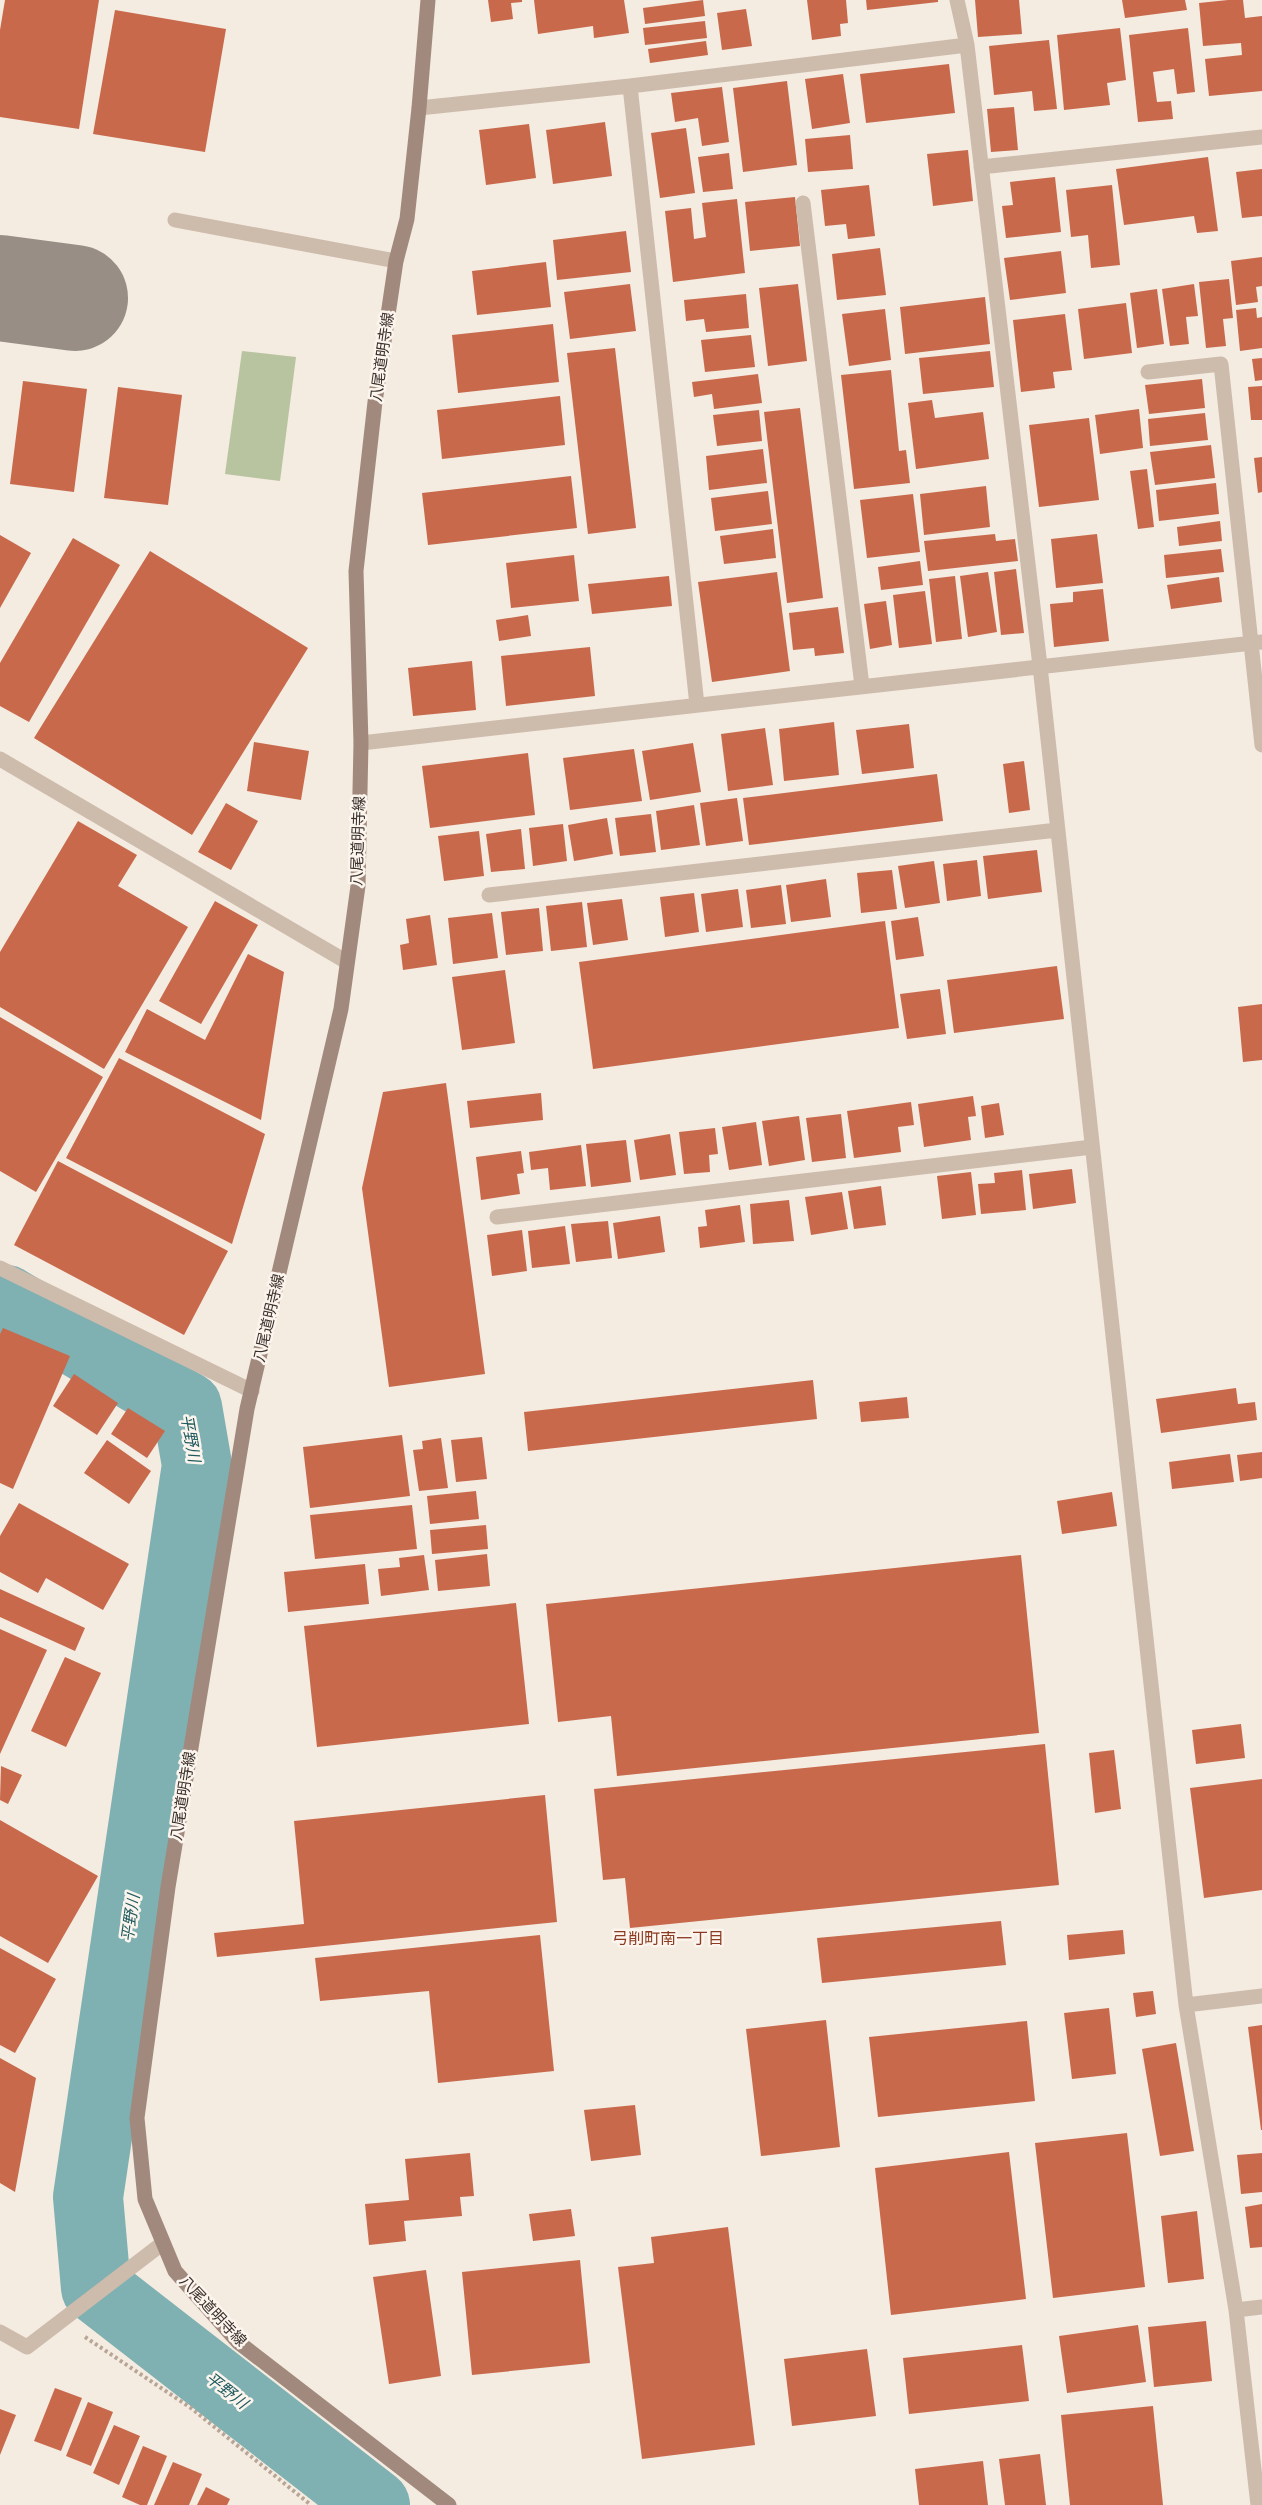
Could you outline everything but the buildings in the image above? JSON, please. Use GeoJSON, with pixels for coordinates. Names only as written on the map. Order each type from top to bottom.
{"type":"FeatureCollection","features":[{"type":"Feature","properties":{"kind":"main road","name":"八尾道明寺線"},"geometry":{"type":"LineString","coordinates":[[428,0],[407,219],[396,261],[375,402],[356,571],[361,743],[358,886],[340,1009],[252,1391],[170,1876],[137,2118],[145,2199],[175,2271],[238,2342],[449,2505]]}},
{"type":"Feature","properties":{"kind":"street"},"geometry":{"type":"LineString","coordinates":[[957,0],[967,45],[1040,666],[1186,2005],[1236,2310],[1258,2505]]}},
{"type":"Feature","properties":{"kind":"street"},"geometry":{"type":"LineString","coordinates":[[419,108],[630,86],[967,45]]}},
{"type":"Feature","properties":{"kind":"street"},"geometry":{"type":"LineString","coordinates":[[630,86],[697,705]]}},
{"type":"Feature","properties":{"kind":"street"},"geometry":{"type":"LineString","coordinates":[[981,167],[1262,137]]}},
{"type":"Feature","properties":{"kind":"street"},"geometry":{"type":"LineString","coordinates":[[803,203],[862,686]]}},
{"type":"Feature","properties":{"kind":"street"},"geometry":{"type":"LineString","coordinates":[[176,220],[396,261]]}},
{"type":"Feature","properties":{"kind":"street"},"geometry":{"type":"LineString","coordinates":[[1148,372],[1221,364],[1257,642],[1262,745]]}},
{"type":"Feature","properties":{"kind":"street"},"geometry":{"type":"LineString","coordinates":[[361,743],[1257,642]]}},
{"type":"Feature","properties":{"kind":"street"},"geometry":{"type":"LineString","coordinates":[[0,759],[347,962]]}},
{"type":"Feature","properties":{"kind":"street"},"geometry":{"type":"LineString","coordinates":[[489,895],[1057,830]]}},
{"type":"Feature","properties":{"kind":"street"},"geometry":{"type":"LineString","coordinates":[[497,1217],[1092,1147]]}},
{"type":"Feature","properties":{"kind":"street"},"geometry":{"type":"LineString","coordinates":[[0,1268],[252,1391]]}},
{"type":"Feature","properties":{"kind":"street"},"geometry":{"type":"LineString","coordinates":[[1186,2005],[1262,1996]]}},
{"type":"Feature","properties":{"kind":"street"},"geometry":{"type":"LineString","coordinates":[[0,2332],[27,2347],[163,2243]]}},
{"type":"Feature","properties":{"kind":"street"},"geometry":{"type":"LineString","coordinates":[[1236,2310],[1262,2307]]}},
{"type":"Feature","properties":{"kind":"path"},"geometry":{"type":"LineString","coordinates":[[64,2319],[94,2344],[191,2408],[311,2505]]}},
{"type":"Feature","properties":{"kind":"green space"},"geometry":{"type":"Polygon","coordinates":[[[242,351],[296,357],[280,481],[225,474],[242,351]]]}},
{"type":"Feature","properties":{"kind":"waterway","name":"平野川"},"geometry":{"type":"LineString","coordinates":[[6,1300],[187,1407],[197,1465],[88,2197],[96,2288],[375,2505]]}},
{"type":"Feature","properties":{"kind":"taxiway"},"geometry":{"type":"LineString","coordinates":[[0,288],[75,298]]}},
{"type":"Feature","properties":{"kind":"district","name":"弓削町南一丁目"},"geometry":{"type":"Point","coordinates":[668,1938]}}]}
